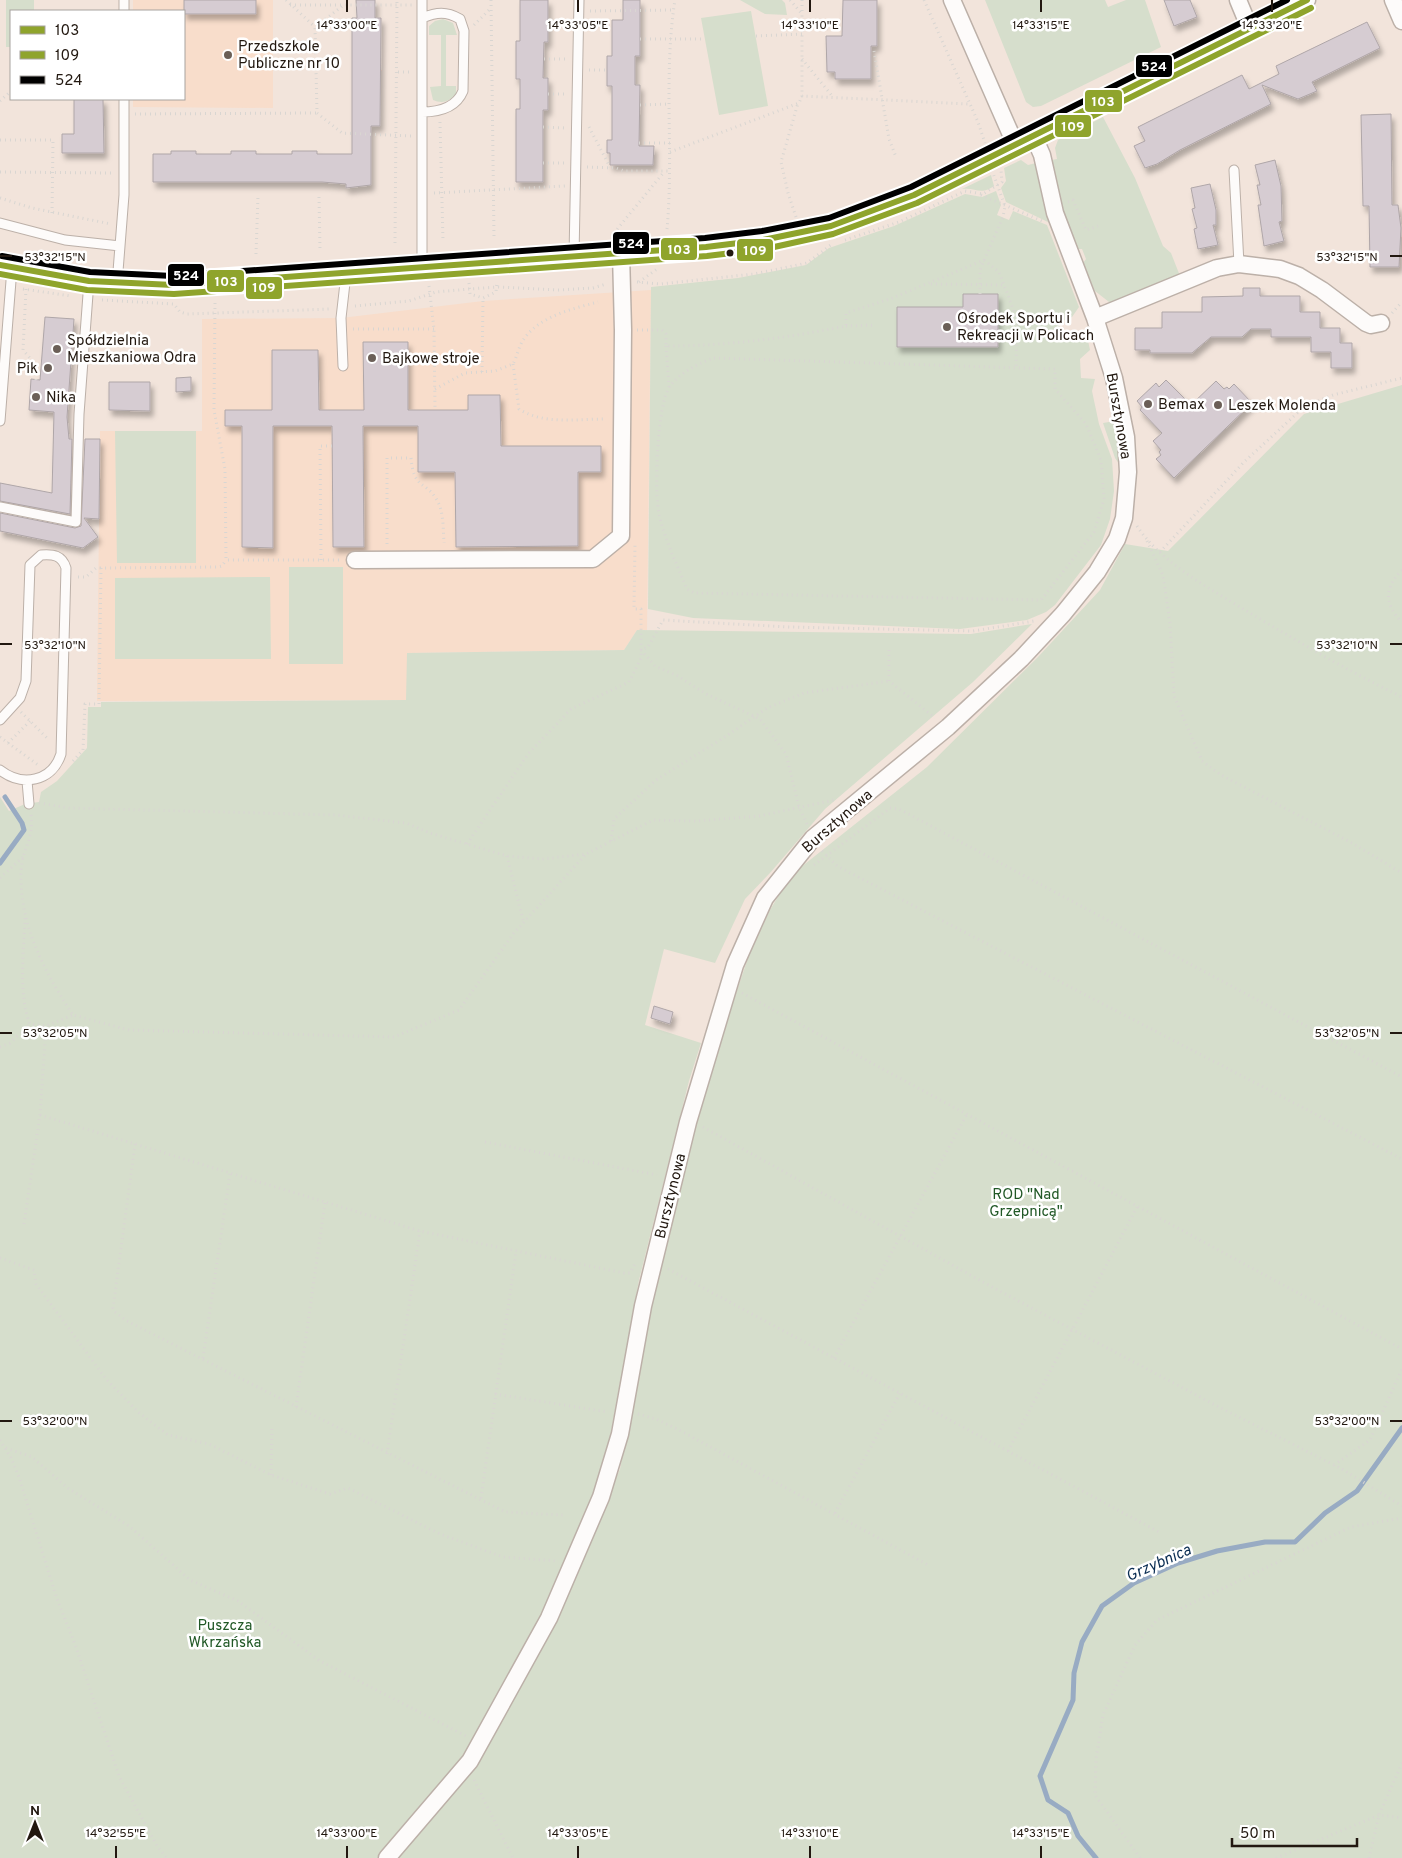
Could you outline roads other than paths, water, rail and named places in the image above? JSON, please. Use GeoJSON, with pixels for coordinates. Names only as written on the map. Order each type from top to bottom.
{"type":"FeatureCollection","features":[{"type":"Feature","properties":{"kind":"street"},"geometry":{"type":"LineString","coordinates":[[952,0],[1016,146]]}},
{"type":"Feature","properties":{"kind":"street"},"geometry":{"type":"LineString","coordinates":[[1238,0],[1250,29]]}},
{"type":"Feature","properties":{"kind":"street"},"geometry":{"type":"LineString","coordinates":[[6,267],[117,284],[208,284],[738,243],[832,226],[892,204],[992,163],[1016,146],[1307,0]]}},
{"type":"Feature","properties":{"kind":"street"},"geometry":{"type":"LineString","coordinates":[[1393,0],[1402,21]]}},
{"type":"Feature","properties":{"kind":"street","name":"Bursztynowa"},"geometry":{"type":"LineString","coordinates":[[387,1858],[470,1761],[548,1618],[583,1540],[612,1466],[652,1267],[688,1122],[734,965],[765,898],[817,844],[1022,659],[1063,614],[1097,572],[1117,539],[1124,518],[1127,497],[1126,437],[1114,378],[1078,256],[1055,213],[1042,154],[1034,137]]}},
{"type":"Feature","properties":{"kind":"street"},"geometry":{"type":"LineString","coordinates":[[355,560],[593,559],[621,536],[623,290],[621,253]]}},
{"type":"Feature","properties":{"kind":"street"},"geometry":{"type":"LineString","coordinates":[[1095,318],[1217,268],[1239,264],[1280,269],[1298,276],[1322,290],[1366,323],[1371,325],[1381,323]]}},
{"type":"Feature","properties":{"kind":"lane"},"geometry":{"type":"LineString","coordinates":[[574,256],[579,0]]}},
{"type":"Feature","properties":{"kind":"lane"},"geometry":{"type":"LineString","coordinates":[[422,2],[422,268]]}},
{"type":"Feature","properties":{"kind":"lane"},"geometry":{"type":"LineString","coordinates":[[422,18],[436,12],[448,13],[460,19],[464,35],[463,91],[460,99],[440,110],[422,112]]}},
{"type":"Feature","properties":{"kind":"lane"},"geometry":{"type":"LineString","coordinates":[[117,284],[122,227],[124,100]]}},
{"type":"Feature","properties":{"kind":"lane"},"geometry":{"type":"LineString","coordinates":[[1234,170],[1239,264]]}},
{"type":"Feature","properties":{"kind":"lane"},"geometry":{"type":"LineString","coordinates":[[0,222],[65,240],[120,246]]}},
{"type":"Feature","properties":{"kind":"lane"},"geometry":{"type":"LineString","coordinates":[[0,421],[6,267]]}},
{"type":"Feature","properties":{"kind":"lane"},"geometry":{"type":"LineString","coordinates":[[343,366],[342,330],[346,274]]}},
{"type":"Feature","properties":{"kind":"lane"},"geometry":{"type":"LineString","coordinates":[[0,507],[76,522],[79,414],[89,281]]}},
{"type":"Feature","properties":{"kind":"lane"},"geometry":{"type":"LineString","coordinates":[[0,720],[14,706],[22,693],[26,680],[30,565],[34,559],[41,555],[56,556],[62,560],[66,568],[62,750],[56,764],[48,773],[27,781],[12,778],[0,770]]}},
{"type":"Feature","properties":{"kind":"lane"},"geometry":{"type":"LineString","coordinates":[[27,781],[29,804]]}},
{"type":"Feature","properties":{"kind":"waterway"},"geometry":{"type":"LineString","coordinates":[[0,863],[24,830],[22,823],[5,797]]}},
{"type":"Feature","properties":{"kind":"waterway","name":"Grzybnica"},"geometry":{"type":"LineString","coordinates":[[1096,1858],[1078,1836],[1068,1813],[1048,1800],[1040,1776],[1073,1700],[1074,1673],[1082,1642],[1102,1606],[1134,1583],[1178,1563],[1217,1551],[1265,1542],[1295,1542],[1325,1513],[1357,1491],[1402,1428]]}},
{"type":"Feature","properties":{"kind":"place","name":"Przedszkole Publiczne nr 10"},"geometry":{"type":"Point","coordinates":[228,55]}},
{"type":"Feature","properties":{"kind":"place","name":"Ośrodek Sportu i Rekreacji w Policach"},"geometry":{"type":"Point","coordinates":[947,327]}},
{"type":"Feature","properties":{"kind":"place","name":"Spółdzielnia Mieszkaniowa Odra"},"geometry":{"type":"Point","coordinates":[57,349]}},
{"type":"Feature","properties":{"kind":"place","name":"Bajkowe stroje"},"geometry":{"type":"Point","coordinates":[372,358]}},
{"type":"Feature","properties":{"kind":"place","name":"Pik"},"geometry":{"type":"Point","coordinates":[48,368]}},
{"type":"Feature","properties":{"kind":"place","name":"Nika"},"geometry":{"type":"Point","coordinates":[36,397]}},
{"type":"Feature","properties":{"kind":"place","name":"Bemax"},"geometry":{"type":"Point","coordinates":[1148,404]}},
{"type":"Feature","properties":{"kind":"place","name":"Leszek Molenda"},"geometry":{"type":"Point","coordinates":[1218,405]}},
{"type":"Feature","properties":{"kind":"park label","name":"ROD \"Nad Grzepnicą\""},"geometry":{"type":"Point","coordinates":[1026,1202]}},
{"type":"Feature","properties":{"kind":"park label","name":"Puszcza Wkrzańska"},"geometry":{"type":"Point","coordinates":[225,1634]}}]}
